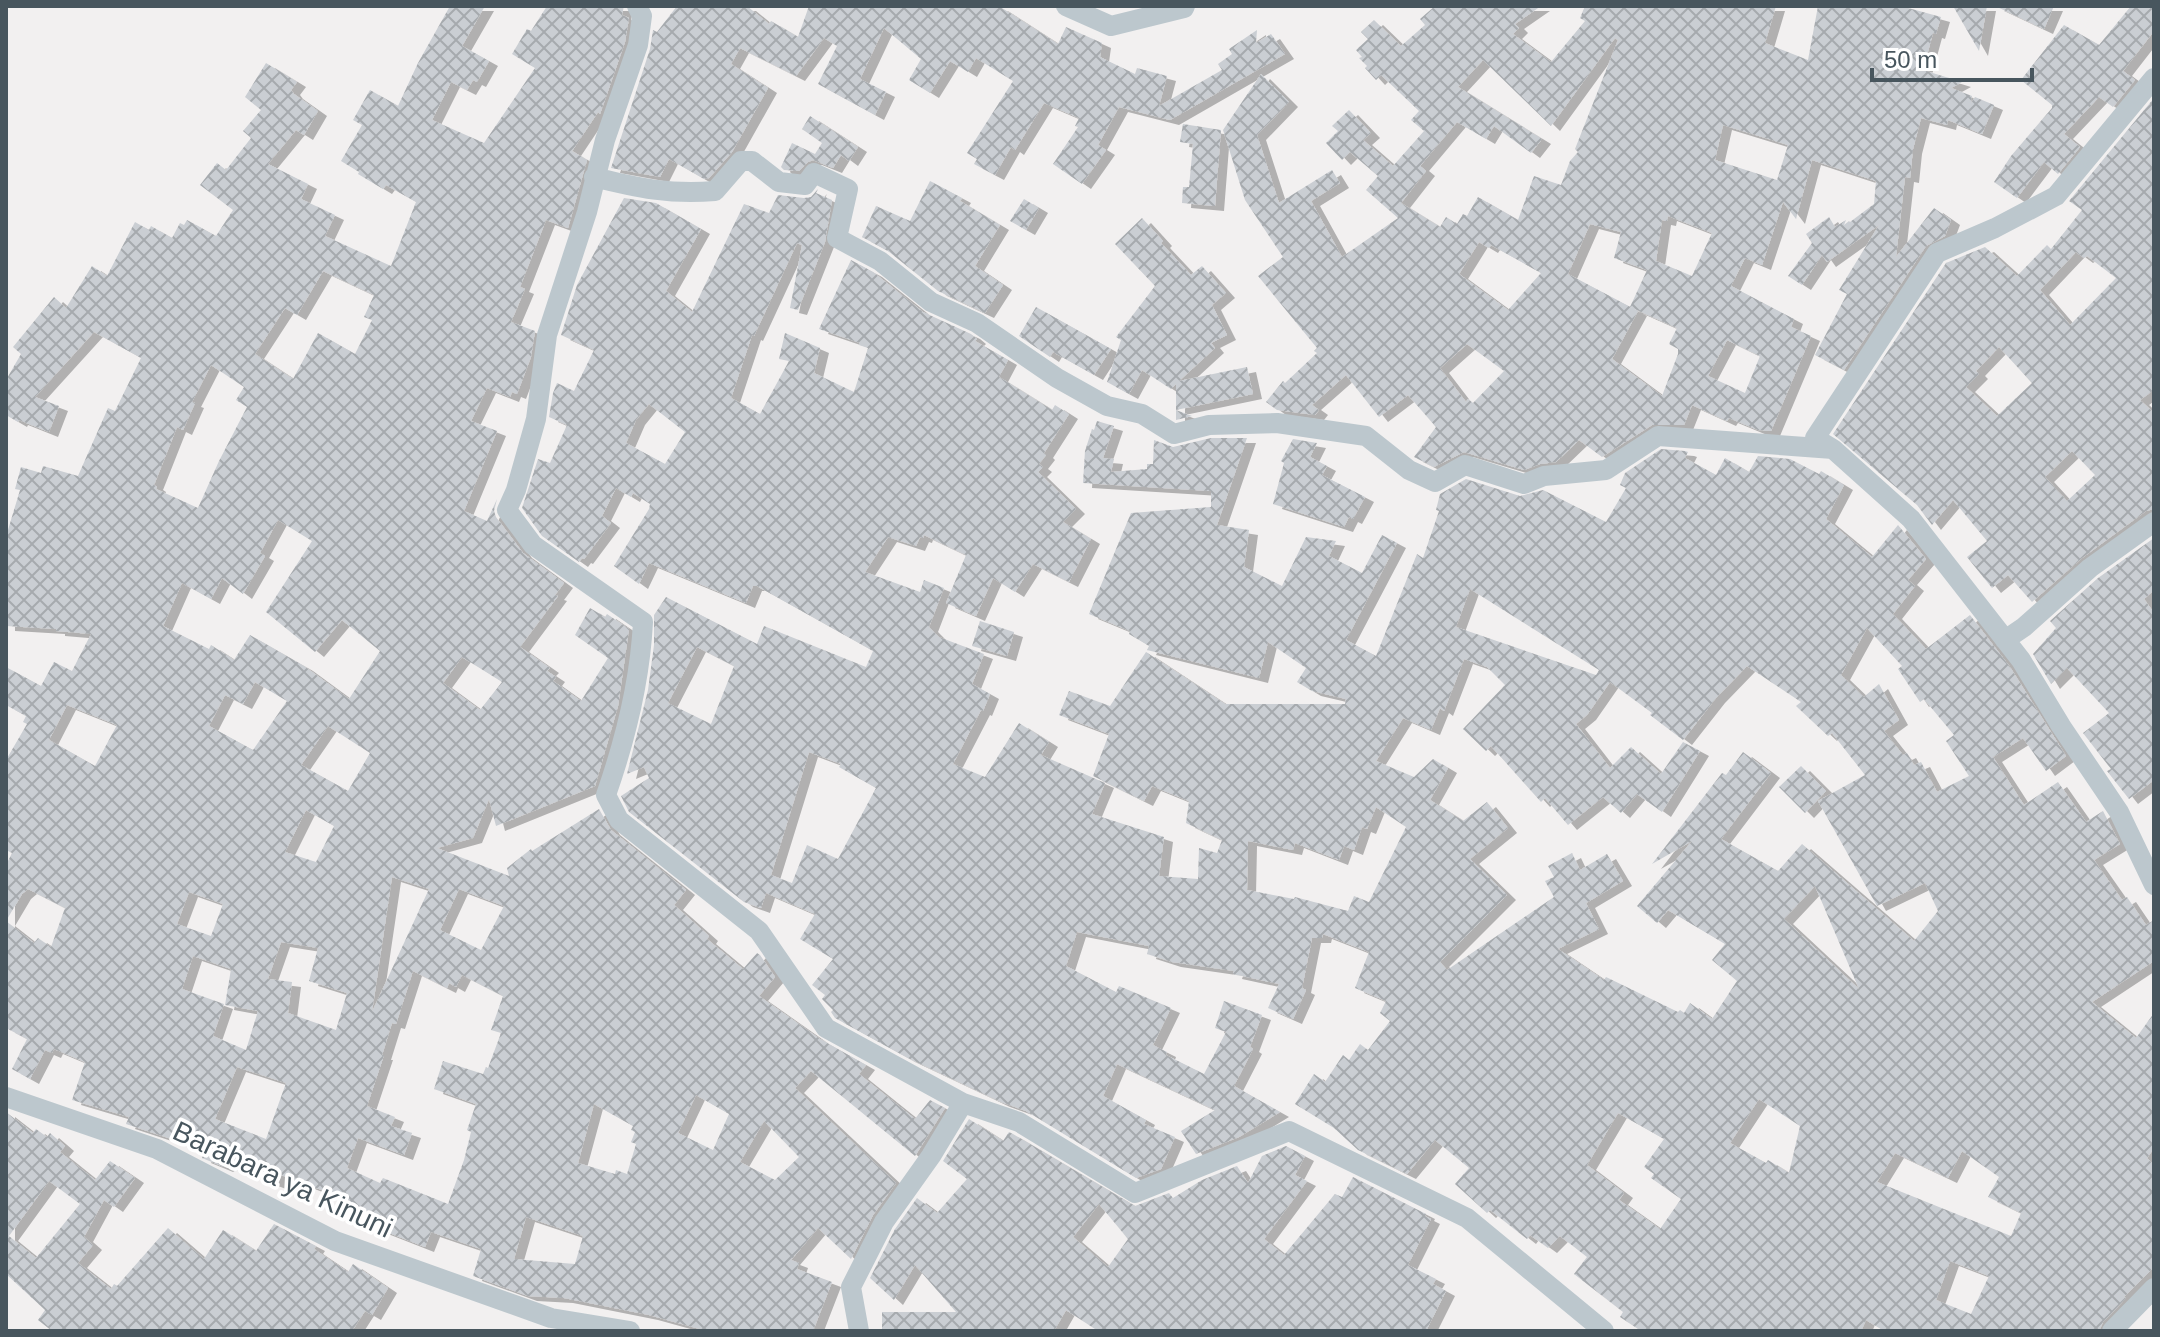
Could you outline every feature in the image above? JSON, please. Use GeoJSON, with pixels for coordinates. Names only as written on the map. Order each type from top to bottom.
{"type":"FeatureCollection","features":[{"type":"Feature","properties":{"kind":"street"},"geometry":{"type":"LineString","coordinates":[[637,6],[642,16],[638,45],[594,177],[587,212],[547,335],[536,419],[516,490],[507,510],[533,545],[643,622],[636,689],[606,795],[619,820],[759,931],[826,1028],[963,1103],[1019,1122],[1135,1193],[1289,1131],[1467,1218],[1604,1331]]}},
{"type":"Feature","properties":{"kind":"street"},"geometry":{"type":"LineString","coordinates":[[1066,6],[1111,26],[1185,6]]}},
{"type":"Feature","properties":{"kind":"street"},"geometry":{"type":"LineString","coordinates":[[2154,78],[2056,196],[1995,228],[1937,253],[1815,438],[1833,449],[1911,519],[2021,660],[2119,812],[2154,885]]}},
{"type":"Feature","properties":{"kind":"street"},"geometry":{"type":"LineString","coordinates":[[594,177],[680,194],[715,191],[741,161],[752,161],[779,182],[805,185],[814,173],[848,189],[837,238],[880,261],[931,302],[977,323],[1057,378],[1107,406],[1142,414],[1174,434],[1209,425],[1277,423],[1366,436],[1409,470],[1435,482],[1465,465],[1524,484],[1544,476],[1606,470],[1658,436],[1833,449]]}},
{"type":"Feature","properties":{"kind":"street"},"geometry":{"type":"LineString","coordinates":[[2005,640],[2090,568],[2154,522]]}},
{"type":"Feature","properties":{"kind":"street","name":"Barabara ya Kinuni"},"geometry":{"type":"LineString","coordinates":[[6,1097],[157,1149],[335,1241],[551,1318],[630,1331]]}},
{"type":"Feature","properties":{"kind":"street"},"geometry":{"type":"LineString","coordinates":[[859,1331],[851,1287],[884,1222],[931,1156],[963,1103]]}},
{"type":"Feature","properties":{"kind":"street"},"geometry":{"type":"LineString","coordinates":[[2119,1327],[2154,1288]]}},
{"type":"Feature","properties":{"kind":"building"},"geometry":{"type":"Polygon","coordinates":[[[450,6],[485,6],[462,46],[489,61],[477,82],[473,80],[467,90],[451,82],[432,120],[484,143],[535,68],[512,54],[527,29],[531,31],[547,6],[624,6],[622,15],[629,18],[625,42],[600,114],[598,112],[572,151],[587,160],[568,228],[546,220],[520,287],[525,289],[511,322],[535,331],[531,357],[517,394],[512,392],[510,397],[487,388],[471,421],[497,431],[464,511],[487,521],[497,499],[496,517],[523,553],[564,583],[555,595],[558,596],[520,647],[550,668],[547,671],[556,677],[553,681],[581,701],[608,658],[575,635],[590,608],[605,617],[607,614],[629,629],[618,706],[595,786],[496,826],[489,799],[473,838],[437,848],[509,876],[507,868],[531,849],[599,809],[611,830],[686,890],[674,905],[709,936],[707,939],[743,969],[757,953],[760,955],[775,977],[759,996],[820,1039],[866,1065],[859,1074],[915,1119],[930,1100],[945,1108],[915,1156],[811,1071],[795,1088],[896,1183],[873,1215],[851,1259],[818,1228],[791,1260],[799,1263],[797,1269],[832,1282],[813,1331],[707,1331],[649,1315],[564,1298],[528,1296],[473,1276],[481,1249],[431,1232],[425,1247],[374,1227],[373,1231],[342,1217],[349,1200],[281,1175],[277,1184],[227,1165],[224,1167],[202,1158],[205,1150],[126,1124],[129,1117],[72,1100],[85,1062],[54,1049],[52,1053],[45,1050],[30,1079],[12,1069],[27,1039],[6,1028],[6,921],[6,865],[12,853],[6,850],[6,760],[27,724],[23,722],[26,716],[6,705],[6,667],[41,686],[54,662],[72,671],[91,634],[6,626],[6,530],[20,490],[15,489],[21,467],[41,473],[43,466],[78,476],[108,408],[115,411],[141,358],[94,332],[35,397],[59,406],[49,432],[6,415],[6,380],[21,354],[13,347],[54,297],[66,308],[92,266],[107,276],[135,222],[149,230],[151,226],[172,238],[180,223],[184,225],[187,220],[216,236],[233,210],[200,185],[217,163],[226,170],[251,138],[243,131],[261,110],[245,97],[266,63],[297,82],[291,90],[318,111],[304,135],[296,130],[268,164],[308,184],[301,199],[335,215],[325,236],[391,266],[416,202],[386,185],[383,189],[341,161],[362,125],[353,120],[370,90],[398,106],[450,6]],[[323,271],[297,315],[285,308],[255,354],[293,379],[318,333],[355,354],[372,320],[364,317],[374,295],[323,271]],[[211,365],[192,402],[195,403],[183,430],[177,427],[154,485],[156,489],[198,508],[247,407],[236,400],[244,387],[211,365]],[[278,520],[260,553],[265,556],[243,594],[222,578],[211,599],[182,583],[163,626],[209,649],[211,645],[234,660],[250,635],[304,666],[349,699],[380,651],[342,620],[315,652],[266,612],[312,541],[278,520]],[[462,657],[443,683],[480,710],[502,682],[462,657]],[[255,682],[243,704],[225,695],[209,726],[253,750],[287,701],[255,682]],[[67,705],[49,740],[95,766],[117,725],[67,705]],[[328,726],[301,765],[348,791],[370,753],[328,726]],[[306,810],[285,852],[316,862],[334,826],[306,810]],[[392,877],[372,1012],[429,889],[392,877]],[[28,889],[6,921],[34,943],[38,938],[51,947],[65,908],[28,889]],[[459,889],[440,930],[481,950],[504,906],[459,889]],[[189,892],[177,924],[211,936],[223,904],[189,892]],[[281,942],[268,979],[292,982],[288,1013],[336,1030],[347,993],[309,981],[318,948],[281,942]],[[193,956],[182,989],[224,1004],[213,1036],[246,1050],[258,1011],[225,1005],[231,969],[193,956]],[[413,971],[396,1024],[392,1023],[367,1106],[395,1117],[391,1126],[412,1133],[404,1155],[358,1138],[347,1168],[380,1183],[383,1178],[448,1204],[464,1160],[471,1132],[467,1130],[476,1104],[434,1089],[443,1061],[483,1074],[488,1068],[501,1033],[491,1030],[503,996],[462,975],[456,987],[449,983],[447,988],[413,971]],[[237,1067],[215,1119],[266,1139],[286,1083],[237,1067]],[[696,1095],[678,1133],[713,1150],[729,1114],[696,1095]],[[594,1104],[578,1163],[615,1174],[616,1170],[627,1174],[636,1144],[631,1142],[635,1132],[631,1130],[633,1126],[594,1104]],[[764,1121],[740,1162],[775,1180],[799,1157],[764,1121]],[[526,1217],[514,1259],[575,1264],[583,1236],[526,1217]]]}},
{"type":"Feature","properties":{"kind":"building"},"geometry":{"type":"Polygon","coordinates":[[[677,6],[747,6],[769,24],[771,21],[798,37],[809,6],[999,6],[1058,44],[1066,27],[1102,43],[1100,57],[1135,74],[1137,68],[1167,76],[1159,106],[1222,70],[1218,64],[1232,54],[1229,49],[1257,30],[1256,43],[1271,34],[1285,54],[1170,120],[1119,107],[1098,145],[1106,150],[1082,184],[1053,164],[1078,127],[1075,126],[1079,118],[1044,103],[1015,150],[1011,147],[995,175],[974,164],[977,159],[967,153],[1013,81],[976,58],[968,72],[950,61],[930,93],[909,80],[921,59],[884,28],[860,79],[886,92],[875,115],[818,84],[837,46],[824,38],[796,76],[740,48],[731,64],[768,88],[732,152],[709,178],[704,179],[669,159],[660,177],[611,168],[650,49],[653,30],[657,32],[677,6]]]}},
{"type":"Feature","properties":{"kind":"building"},"geometry":{"type":"Polygon","coordinates":[[[1435,6],[1541,6],[1515,24],[1519,28],[1513,34],[1551,62],[1585,21],[1580,18],[1585,6],[1776,6],[1765,43],[1808,60],[1818,6],[1901,6],[1941,17],[1936,34],[1933,33],[1923,70],[1962,82],[1951,88],[1972,96],[1971,103],[1975,97],[1994,105],[1982,134],[1948,120],[1947,125],[1921,118],[1910,178],[1905,177],[1896,257],[1934,208],[1951,220],[1945,236],[1926,246],[1844,370],[1815,355],[1847,294],[1839,290],[1879,225],[1827,262],[1822,255],[1802,285],[1788,276],[1812,243],[1806,234],[1829,217],[1835,227],[1846,220],[1844,225],[1874,204],[1876,181],[1812,160],[1796,219],[1783,202],[1762,265],[1745,258],[1731,286],[1794,319],[1791,327],[1811,336],[1771,431],[1758,430],[1729,418],[1727,421],[1692,405],[1684,425],[1652,425],[1602,457],[1579,440],[1556,462],[1524,470],[1464,452],[1434,467],[1414,457],[1436,427],[1408,395],[1379,417],[1346,375],[1312,405],[1319,410],[1315,415],[1277,410],[1266,402],[1283,381],[1285,383],[1317,353],[1314,351],[1317,348],[1258,276],[1283,257],[1245,200],[1223,130],[1261,74],[1289,102],[1257,135],[1279,203],[1332,170],[1340,183],[1311,201],[1342,257],[1398,218],[1366,190],[1378,176],[1350,152],[1342,160],[1326,143],[1338,131],[1332,126],[1349,110],[1371,133],[1363,140],[1393,166],[1424,131],[1411,120],[1419,111],[1381,75],[1376,80],[1365,68],[1367,66],[1356,50],[1368,39],[1361,32],[1374,20],[1401,46],[1425,25],[1420,19],[1435,6]],[[1615,38],[1551,126],[1483,60],[1458,87],[1542,139],[1531,153],[1494,126],[1486,139],[1457,122],[1420,166],[1426,171],[1401,203],[1440,227],[1446,217],[1457,224],[1463,214],[1467,216],[1478,197],[1518,220],[1534,176],[1561,185],[1570,161],[1578,152],[1575,149],[1618,40],[1615,38]],[[1723,125],[1715,160],[1777,180],[1788,145],[1723,125]],[[1668,216],[1667,221],[1662,220],[1656,261],[1692,276],[1712,233],[1668,216]],[[1590,224],[1568,274],[1630,307],[1647,270],[1614,258],[1621,232],[1590,224]],[[1479,242],[1459,274],[1508,310],[1541,273],[1491,245],[1489,248],[1479,242]],[[1633,308],[1638,311],[1612,359],[1662,396],[1678,354],[1678,349],[1669,344],[1677,328],[1633,308]],[[1727,340],[1708,376],[1745,393],[1760,356],[1727,340]],[[1467,344],[1440,368],[1466,402],[1468,399],[1473,403],[1504,371],[1467,344]]]}},
{"type":"Feature","properties":{"kind":"building"},"geometry":{"type":"Polygon","coordinates":[[[1953,6],[1987,6],[1979,51],[1953,6]]]}},
{"type":"Feature","properties":{"kind":"building"},"geometry":{"type":"Polygon","coordinates":[[[1995,6],[2054,6],[2044,29],[1995,6]]]}},
{"type":"Feature","properties":{"kind":"building"},"geometry":{"type":"Polygon","coordinates":[[[2131,6],[2154,6],[2154,31],[2123,71],[2135,80],[2113,107],[2099,97],[2064,134],[2080,147],[2058,174],[2044,162],[2017,198],[1994,182],[2011,156],[2052,108],[2021,80],[2064,25],[2099,45],[2131,6]]]}},
{"type":"Feature","properties":{"kind":"building"},"geometry":{"type":"Polygon","coordinates":[[[2154,98],[2154,390],[2140,400],[2154,413],[2154,509],[2146,511],[2082,558],[2032,602],[2008,575],[1992,588],[1967,557],[1987,541],[1953,500],[1932,525],[1917,505],[1833,434],[1946,263],[1985,247],[2017,276],[2047,245],[2051,249],[2082,210],[2069,201],[2154,98]],[[2076,252],[2040,290],[2070,325],[2116,278],[2087,256],[2084,258],[2076,252]],[[1999,347],[1976,371],[1979,374],[1966,387],[1997,416],[2032,383],[1999,347]],[[2072,451],[2045,477],[2067,501],[2095,475],[2072,451]]]}},
{"type":"Feature","properties":{"kind":"building"},"geometry":{"type":"Polygon","coordinates":[[[810,116],[858,147],[849,161],[841,155],[833,168],[813,160],[799,171],[784,170],[781,167],[792,143],[815,154],[822,143],[802,129],[810,116]]]}},
{"type":"Feature","properties":{"kind":"building"},"geometry":{"type":"Polygon","coordinates":[[[1183,124],[1221,130],[1215,206],[1182,203],[1183,187],[1189,187],[1193,144],[1180,142],[1183,124]]]}},
{"type":"Feature","properties":{"kind":"building"},"geometry":{"type":"Polygon","coordinates":[[[930,181],[962,198],[960,201],[1000,225],[975,266],[1003,285],[985,313],[938,291],[888,251],[862,237],[876,206],[910,221],[930,181]]]}},
{"type":"Feature","properties":{"kind":"building"},"geometry":{"type":"Polygon","coordinates":[[[818,189],[816,193],[832,200],[825,242],[798,310],[790,308],[802,245],[797,243],[752,335],[731,398],[760,414],[789,361],[779,359],[785,333],[820,348],[814,373],[854,392],[868,348],[819,329],[851,260],[873,272],[923,312],[971,334],[977,339],[975,341],[1008,360],[999,377],[1052,410],[1055,405],[1069,414],[1044,453],[1046,455],[1039,464],[1043,467],[1038,472],[1076,509],[1063,522],[1091,539],[1069,582],[1033,564],[1015,592],[993,578],[976,616],[946,603],[966,555],[924,535],[916,546],[888,537],[865,572],[920,592],[924,580],[944,588],[929,627],[939,637],[984,654],[972,684],[990,694],[953,764],[985,777],[1019,723],[1049,742],[1041,755],[1105,783],[1092,814],[1164,837],[1159,876],[1198,879],[1199,848],[1217,853],[1222,840],[1186,823],[1189,801],[1152,786],[1144,801],[1093,776],[1109,734],[1059,715],[1069,691],[1110,706],[1146,652],[1225,704],[1345,704],[1346,699],[1312,691],[1297,682],[1306,668],[1268,642],[1259,678],[1147,650],[1149,646],[1129,634],[1130,631],[1089,614],[1131,513],[1211,507],[1211,491],[1083,483],[1085,451],[1097,421],[1114,426],[1103,458],[1114,459],[1111,472],[1147,469],[1147,464],[1153,464],[1154,440],[1173,447],[1211,438],[1247,438],[1217,525],[1249,530],[1244,567],[1282,586],[1306,537],[1336,541],[1329,556],[1362,573],[1382,535],[1397,543],[1346,640],[1376,656],[1417,554],[1423,558],[1439,511],[1436,510],[1440,494],[1466,479],[1520,496],[1543,490],[1606,522],[1626,488],[1620,485],[1625,473],[1661,449],[1688,452],[1685,458],[1716,475],[1725,458],[1749,472],[1758,456],[1790,459],[1819,474],[1821,471],[1844,485],[1826,519],[1872,557],[1898,525],[1926,559],[1908,580],[1915,586],[1893,614],[1926,649],[1970,615],[2010,667],[2066,756],[2046,771],[2023,738],[1993,757],[2024,805],[2058,782],[2086,822],[2103,811],[2120,844],[2094,860],[2122,900],[2127,897],[2146,925],[2154,920],[2154,961],[2092,1002],[2136,1038],[2154,1013],[2154,1148],[2147,1158],[2154,1165],[2154,1267],[2124,1297],[2099,1331],[1884,1331],[1866,1320],[1861,1331],[1641,1331],[1620,1317],[1623,1312],[1574,1274],[1587,1257],[1560,1236],[1548,1248],[1530,1235],[1527,1239],[1490,1210],[1487,1213],[1455,1184],[1469,1168],[1435,1140],[1407,1174],[1358,1150],[1334,1128],[1295,1104],[1314,1074],[1325,1082],[1343,1055],[1349,1060],[1360,1044],[1368,1050],[1390,1021],[1380,1013],[1386,1001],[1355,988],[1369,952],[1323,934],[1322,938],[1312,938],[1302,988],[1306,990],[1293,1019],[1268,1008],[1279,984],[1233,974],[1234,971],[1172,962],[1147,954],[1149,946],[1077,932],[1066,966],[1116,992],[1119,986],[1171,1008],[1153,1045],[1204,1074],[1226,1032],[1215,1028],[1224,1001],[1262,1015],[1250,1047],[1253,1049],[1234,1086],[1280,1112],[1239,1137],[1196,1154],[1181,1131],[1215,1110],[1117,1064],[1103,1096],[1146,1120],[1144,1124],[1175,1137],[1161,1169],[1136,1178],[1026,1111],[906,1057],[835,1018],[831,1012],[833,1010],[822,999],[825,995],[812,985],[833,959],[800,939],[815,914],[766,893],[761,908],[744,902],[629,812],[621,796],[649,778],[644,767],[627,774],[648,690],[654,615],[666,597],[757,644],[764,626],[866,667],[873,651],[757,586],[753,586],[746,603],[649,563],[639,584],[614,566],[649,509],[650,504],[633,493],[631,497],[616,488],[602,516],[611,523],[579,562],[542,536],[522,508],[538,459],[550,463],[567,425],[549,417],[557,383],[574,391],[594,350],[561,335],[577,285],[624,198],[656,203],[701,229],[666,291],[692,312],[744,204],[769,213],[778,195],[811,197],[818,189]],[[649,404],[636,420],[626,443],[665,464],[685,432],[649,404]],[[1470,589],[1456,627],[1596,675],[1599,670],[1470,589]],[[1867,628],[1841,675],[1864,697],[1879,684],[1899,720],[1884,731],[1903,755],[1907,753],[1914,765],[1921,762],[1937,792],[1969,776],[1946,741],[1954,735],[1924,699],[1920,702],[1898,669],[1902,666],[1867,628]],[[697,647],[668,703],[711,724],[734,666],[697,647]],[[1464,659],[1444,711],[1440,708],[1431,730],[1403,718],[1376,761],[1414,777],[1433,759],[1448,768],[1430,800],[1463,821],[1487,802],[1508,828],[1470,859],[1507,895],[1440,962],[1447,970],[1554,897],[1545,881],[1554,877],[1548,866],[1572,853],[1580,870],[1607,854],[1623,881],[1586,903],[1599,929],[1558,949],[1604,980],[1606,977],[1678,1012],[1684,1013],[1690,1003],[1712,1019],[1737,981],[1712,960],[1725,944],[1668,910],[1657,923],[1637,906],[1692,841],[1652,864],[1722,773],[1726,775],[1743,752],[1771,773],[1721,839],[1778,871],[1802,844],[1914,941],[1938,911],[1925,883],[1877,906],[1818,801],[1865,775],[1832,733],[1828,736],[1796,706],[1801,702],[1747,666],[1716,698],[1683,740],[1610,682],[1587,715],[1576,724],[1610,768],[1631,747],[1661,774],[1683,742],[1700,751],[1662,812],[1637,794],[1621,813],[1603,797],[1568,825],[1545,798],[1541,802],[1491,746],[1486,751],[1463,729],[1505,685],[1487,667],[1464,659]],[[809,752],[771,875],[792,883],[807,845],[838,859],[876,788],[839,767],[841,764],[809,752]],[[1376,807],[1367,829],[1362,827],[1354,850],[1344,846],[1339,860],[1295,843],[1293,850],[1248,841],[1247,890],[1295,897],[1348,911],[1354,896],[1369,902],[1406,827],[1376,807]],[[1815,886],[1784,919],[1859,989],[1815,886]],[[1759,1099],[1730,1143],[1766,1163],[1768,1160],[1789,1173],[1800,1126],[1759,1099]],[[1618,1113],[1587,1165],[1624,1193],[1619,1200],[1660,1229],[1681,1199],[1651,1178],[1654,1174],[1644,1167],[1664,1139],[1618,1113]],[[1962,1151],[1948,1178],[1895,1153],[1877,1182],[2011,1236],[2021,1213],[1988,1197],[1999,1177],[1962,1151]],[[1950,1261],[1936,1300],[1971,1314],[1989,1276],[1950,1261]]]}},
{"type":"Feature","properties":{"kind":"building"},"geometry":{"type":"Polygon","coordinates":[[[1024,199],[1039,208],[1026,230],[1010,221],[1024,199]]]}},
{"type":"Feature","properties":{"kind":"building"},"geometry":{"type":"Polygon","coordinates":[[[1142,218],[1191,275],[1202,266],[1226,293],[1212,305],[1227,335],[1211,343],[1215,348],[1179,381],[1247,367],[1253,394],[1176,410],[1176,384],[1171,389],[1142,370],[1129,394],[1107,382],[1121,340],[1116,337],[1155,286],[1115,244],[1142,218]]]}},
{"type":"Feature","properties":{"kind":"building"},"geometry":{"type":"Polygon","coordinates":[[[1036,307],[1111,349],[1094,375],[1053,352],[1050,357],[1019,336],[1036,307]]]}},
{"type":"Feature","properties":{"kind":"building"},"geometry":{"type":"Polygon","coordinates":[[[1176,410],[1192,416],[1176,420],[1176,410]]]}},
{"type":"Feature","properties":{"kind":"building"},"geometry":{"type":"Polygon","coordinates":[[[1293,439],[1317,443],[1310,457],[1327,466],[1322,475],[1365,497],[1353,519],[1349,517],[1344,527],[1273,504],[1284,463],[1281,461],[1293,439]]]}},
{"type":"Feature","properties":{"kind":"building"},"geometry":{"type":"Polygon","coordinates":[[[2154,538],[2154,590],[2144,599],[2154,613],[2154,780],[2129,799],[2083,733],[2109,713],[2067,668],[2051,684],[2033,654],[2056,628],[2050,621],[2098,578],[2154,538]]]}},
{"type":"Feature","properties":{"kind":"building"},"geometry":{"type":"Polygon","coordinates":[[[980,621],[1014,632],[1007,656],[972,646],[980,621]]]}},
{"type":"Feature","properties":{"kind":"building"},"geometry":{"type":"Polygon","coordinates":[[[1801,766],[1826,791],[1805,813],[1779,787],[1801,766]]]}},
{"type":"Feature","properties":{"kind":"building"},"geometry":{"type":"Polygon","coordinates":[[[6,1112],[33,1133],[36,1129],[47,1137],[50,1133],[65,1146],[60,1152],[95,1180],[110,1161],[135,1178],[114,1207],[104,1200],[84,1237],[93,1245],[78,1263],[111,1289],[168,1228],[204,1259],[223,1230],[256,1251],[274,1224],[316,1246],[314,1249],[348,1272],[353,1264],[388,1288],[372,1315],[365,1311],[352,1331],[52,1331],[38,1320],[45,1310],[6,1274],[6,1112]],[[49,1181],[9,1236],[36,1258],[80,1204],[49,1181]]]}},
{"type":"Feature","properties":{"kind":"building"},"geometry":{"type":"Polygon","coordinates":[[[969,1119],[1003,1141],[1009,1132],[1013,1134],[1135,1206],[1169,1193],[1173,1198],[1202,1180],[1237,1166],[1248,1183],[1262,1156],[1286,1146],[1305,1156],[1295,1175],[1307,1181],[1264,1239],[1284,1255],[1335,1194],[1342,1197],[1353,1177],[1431,1219],[1408,1265],[1436,1279],[1433,1284],[1446,1291],[1426,1331],[1098,1331],[1066,1310],[1054,1331],[882,1331],[882,1312],[956,1312],[915,1265],[894,1300],[870,1278],[895,1229],[917,1198],[937,1213],[967,1179],[943,1161],[969,1119]],[[1099,1204],[1073,1237],[1108,1267],[1128,1239],[1099,1204]]]}}]}
